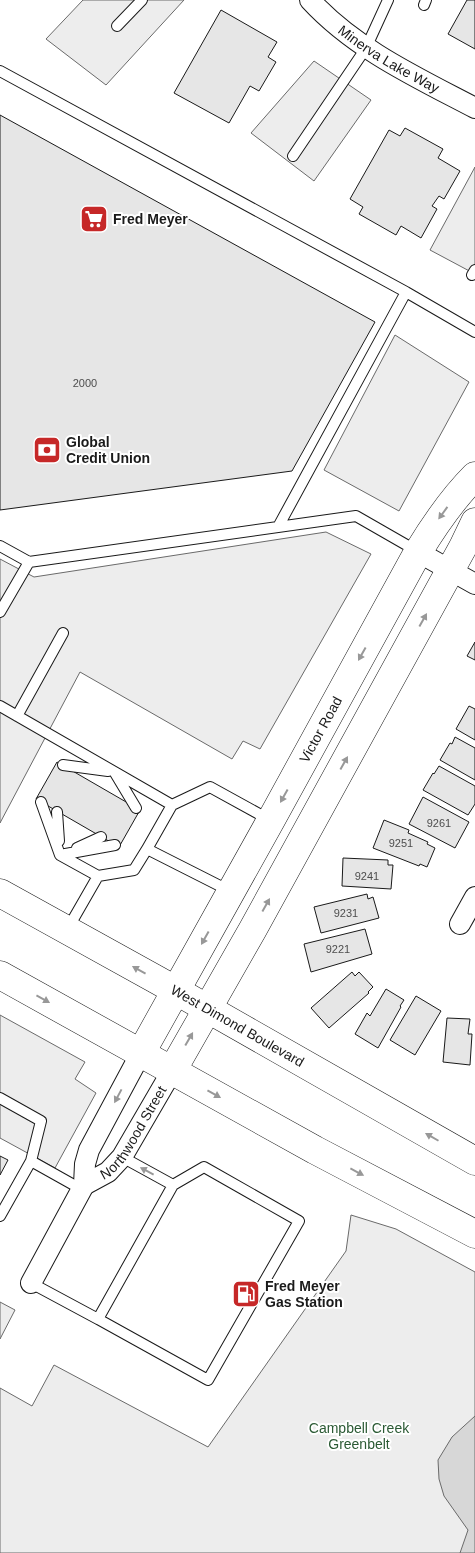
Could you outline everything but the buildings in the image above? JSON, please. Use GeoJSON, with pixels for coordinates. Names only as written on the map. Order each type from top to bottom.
{"type":"FeatureCollection","features":[{"type":"Feature","properties":{"kind":"street","name":"Minerva Lake Way"},"geometry":{"type":"LineString","coordinates":[[310,0],[327,19],[366,48],[390,63],[475,108]]}},
{"type":"Feature","properties":{"kind":"street","name":"Victor Road"},"geometry":{"type":"LineString","coordinates":[[140,1053],[418,552],[452,500],[475,476]]}},
{"type":"Feature","properties":{"kind":"street"},"geometry":{"type":"LineString","coordinates":[[172,1071],[253,929],[475,522]]}},
{"type":"Feature","properties":{"kind":"street"},"geometry":{"type":"LineString","coordinates":[[418,552],[475,584]]}},
{"type":"Feature","properties":{"kind":"street","name":"West Dimond Boulevard"},"geometry":{"type":"LineString","coordinates":[[0,893],[176,990],[475,1161]]}},
{"type":"Feature","properties":{"kind":"street"},"geometry":{"type":"LineString","coordinates":[[460,924],[475,897]]}},
{"type":"Feature","properties":{"kind":"street"},"geometry":{"type":"LineString","coordinates":[[0,975],[315,1150],[475,1234]]}},
{"type":"Feature","properties":{"kind":"street","name":"Northwood Street"},"geometry":{"type":"LineString","coordinates":[[31,1283],[83,1187],[85,1164],[89,1150],[140,1053]]}},
{"type":"Feature","properties":{"kind":"street","name":"Northwood Street"},"geometry":{"type":"LineString","coordinates":[[83,1187],[108,1172],[122,1157],[172,1071]]}},
{"type":"Feature","properties":{"kind":"lane"},"geometry":{"type":"LineString","coordinates":[[117,26],[142,0]]}},
{"type":"Feature","properties":{"kind":"lane"},"geometry":{"type":"LineString","coordinates":[[293,156],[366,48],[388,0]]}},
{"type":"Feature","properties":{"kind":"lane"},"geometry":{"type":"LineString","coordinates":[[0,71],[406,292],[475,332]]}},
{"type":"Feature","properties":{"kind":"lane"},"geometry":{"type":"LineString","coordinates":[[278,527],[406,292]]}},
{"type":"Feature","properties":{"kind":"lane"},"geometry":{"type":"LineString","coordinates":[[0,546],[29,562],[356,516],[418,552]]}},
{"type":"Feature","properties":{"kind":"lane"},"geometry":{"type":"LineString","coordinates":[[0,612],[29,562]]}},
{"type":"Feature","properties":{"kind":"lane"},"geometry":{"type":"LineString","coordinates":[[17,716],[63,633]]}},
{"type":"Feature","properties":{"kind":"lane"},"geometry":{"type":"LineString","coordinates":[[0,706],[172,805]]}},
{"type":"Feature","properties":{"kind":"lane"},"geometry":{"type":"LineString","coordinates":[[63,765],[114,772]]}},
{"type":"Feature","properties":{"kind":"lane"},"geometry":{"type":"LineString","coordinates":[[79,774],[114,772]]}},
{"type":"Feature","properties":{"kind":"lane"},"geometry":{"type":"LineString","coordinates":[[114,772],[123,800]]}},
{"type":"Feature","properties":{"kind":"lane"},"geometry":{"type":"LineString","coordinates":[[114,772],[136,808]]}},
{"type":"Feature","properties":{"kind":"lane"},"geometry":{"type":"LineString","coordinates":[[41,802],[60,855],[98,876],[134,870],[172,805],[210,787],[271,820]]}},
{"type":"Feature","properties":{"kind":"lane"},"geometry":{"type":"LineString","coordinates":[[57,812],[60,855]]}},
{"type":"Feature","properties":{"kind":"lane"},"geometry":{"type":"LineString","coordinates":[[60,855],[101,837]]}},
{"type":"Feature","properties":{"kind":"lane"},"geometry":{"type":"LineString","coordinates":[[60,855],[115,845]]}},
{"type":"Feature","properties":{"kind":"lane"},"geometry":{"type":"LineString","coordinates":[[147,849],[231,892]]}},
{"type":"Feature","properties":{"kind":"lane"},"geometry":{"type":"LineString","coordinates":[[67,930],[98,876]]}},
{"type":"Feature","properties":{"kind":"lane"},"geometry":{"type":"LineString","coordinates":[[0,1098],[41,1121],[31,1160],[0,1216]]}},
{"type":"Feature","properties":{"kind":"lane"},"geometry":{"type":"LineString","coordinates":[[122,1157],[173,1185]]}},
{"type":"Feature","properties":{"kind":"lane"},"geometry":{"type":"LineString","coordinates":[[31,1160],[83,1187]]}},
{"type":"Feature","properties":{"kind":"lane"},"geometry":{"type":"LineString","coordinates":[[31,1283],[208,1380],[299,1221],[204,1167],[173,1185],[98,1319]]}},
{"type":"Feature","properties":{"kind":"shaded area"},"geometry":{"type":"Polygon","coordinates":[[[83,0],[184,0],[106,85],[46,39],[83,0]]]}},
{"type":"Feature","properties":{"kind":"shaded area"},"geometry":{"type":"Polygon","coordinates":[[[314,61],[371,100],[314,181],[251,133],[314,61]]]}},
{"type":"Feature","properties":{"kind":"shaded area"},"geometry":{"type":"Polygon","coordinates":[[[475,167],[475,274],[430,250],[475,167]]]}},
{"type":"Feature","properties":{"kind":"shaded area"},"geometry":{"type":"Polygon","coordinates":[[[395,335],[469,382],[399,511],[324,470],[395,335]]]}},
{"type":"Feature","properties":{"kind":"shaded area"},"geometry":{"type":"Polygon","coordinates":[[[326,532],[371,554],[260,749],[243,741],[232,759],[80,672],[0,823],[0,559],[34,577],[326,532]]]}},
{"type":"Feature","properties":{"kind":"shaded area"},"geometry":{"type":"Polygon","coordinates":[[[0,1015],[85,1062],[75,1079],[96,1093],[55,1168],[0,1138],[0,1015]]]}},
{"type":"Feature","properties":{"kind":"shaded area","name":"Campbell Creek Greenbelt"},"geometry":{"type":"Polygon","coordinates":[[[351,1215],[396,1229],[475,1272],[475,1553],[0,1553],[0,1388],[32,1406],[54,1365],[208,1447],[346,1251],[351,1215]]]}},
{"type":"Feature","properties":{"kind":"shaded area"},"geometry":{"type":"Polygon","coordinates":[[[0,1302],[15,1310],[0,1339],[0,1302]]]}},
{"type":"Feature","properties":{"kind":"shaded area"},"geometry":{"type":"Polygon","coordinates":[[[475,1416],[475,1553],[460,1553],[468,1530],[444,1496],[439,1479],[438,1460],[452,1437],[475,1416]]]}},
{"type":"Feature","properties":{"kind":"place","name":"Fred Meyer"},"geometry":{"type":"Point","coordinates":[94,219]}},
{"type":"Feature","properties":{"kind":"place","name":"Global Credit Union"},"geometry":{"type":"Point","coordinates":[47,450]}},
{"type":"Feature","properties":{"kind":"place","name":"Fred Meyer Gas Station"},"geometry":{"type":"Point","coordinates":[246,1294]}}]}
